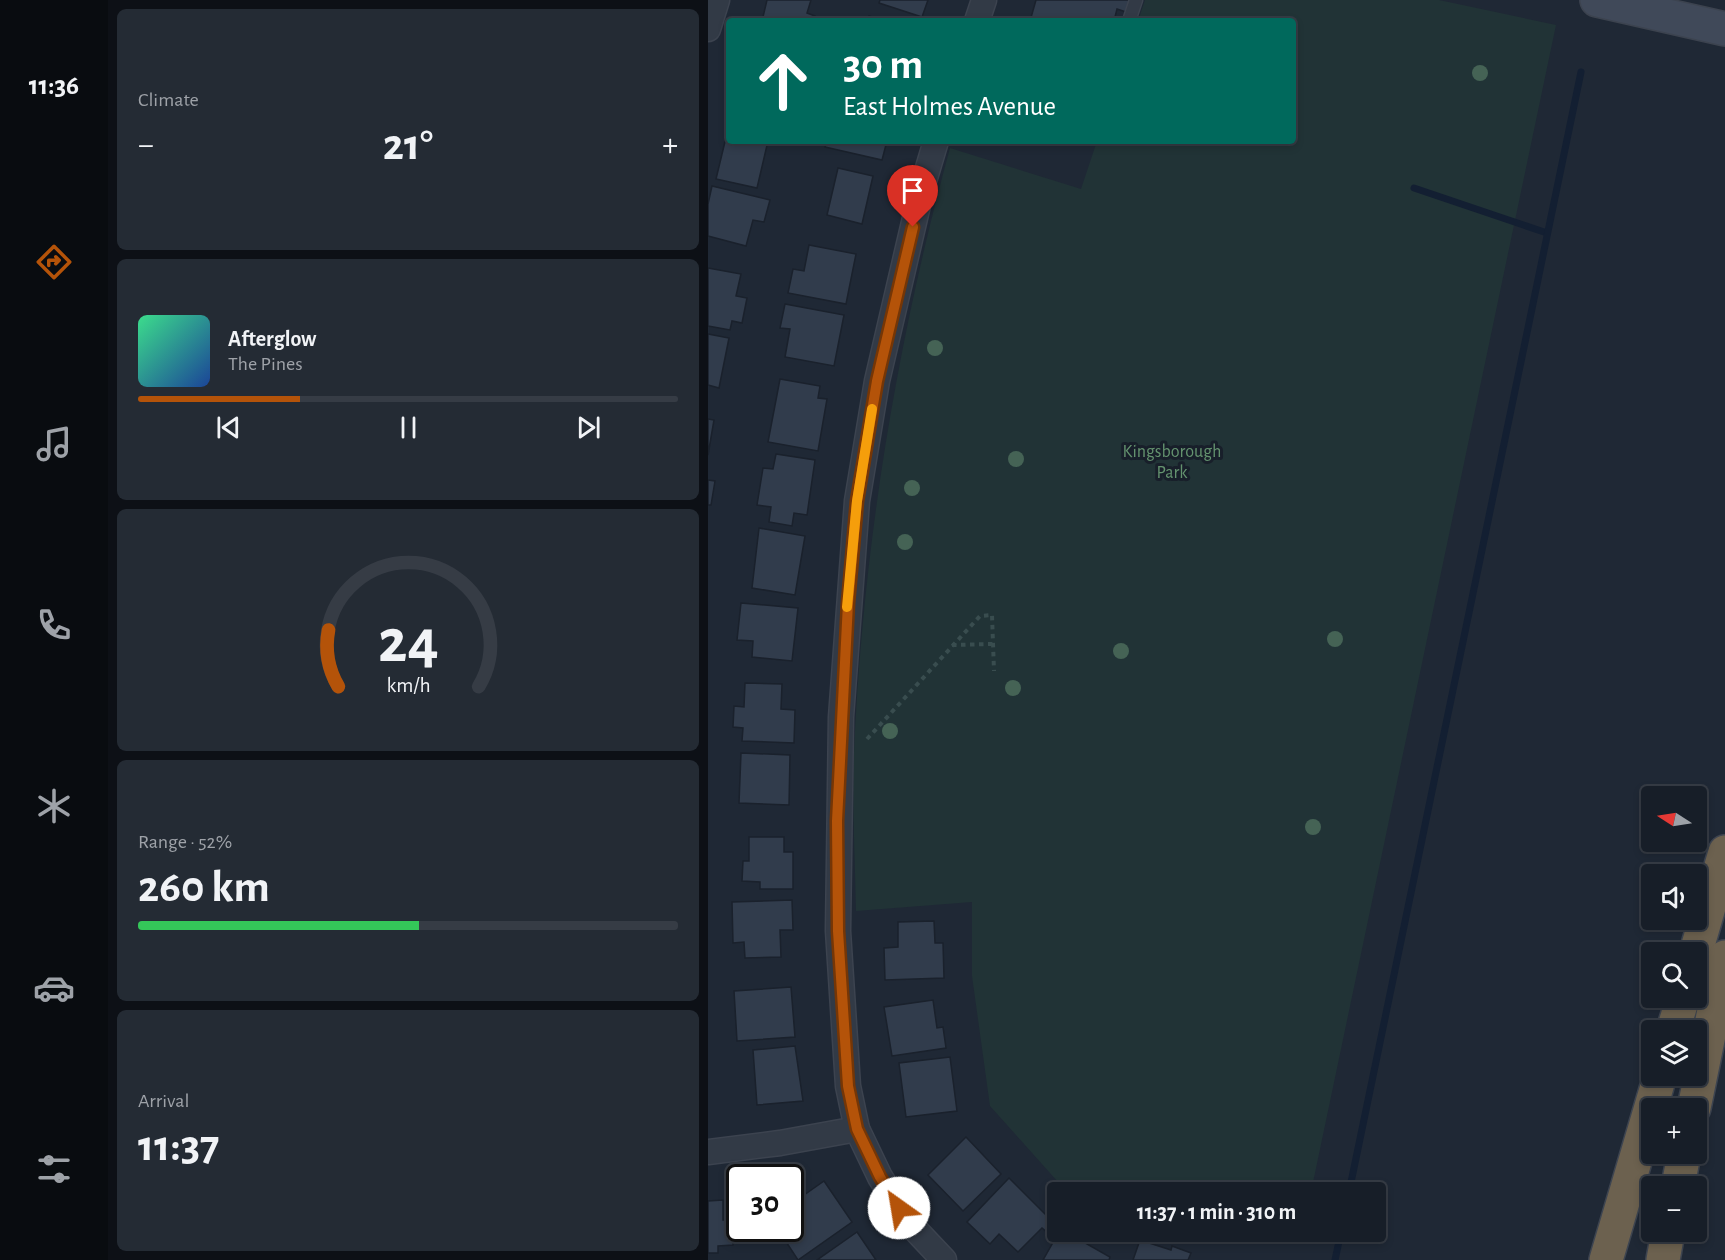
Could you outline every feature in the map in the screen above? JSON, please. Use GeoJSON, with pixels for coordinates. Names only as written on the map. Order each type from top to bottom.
{"type":"FeatureCollection","features":[{"type":"Feature","properties":{"kind":"highway"},"geometry":{"type":"LineString","coordinates":[[1699,942],[1725,852]]}},
{"type":"Feature","properties":{"kind":"highway"},"geometry":{"type":"LineString","coordinates":[[1696,1098],[1725,957]]}},
{"type":"Feature","properties":{"kind":"highway"},"geometry":{"type":"LineString","coordinates":[[1606,1260],[1657,1086]]}},
{"type":"Feature","properties":{"kind":"highway"},"geometry":{"type":"LineString","coordinates":[[1662,1260],[1666,1242]]}},
{"type":"Feature","properties":{"kind":"street"},"geometry":{"type":"LineString","coordinates":[[708,29],[717,0]]}},
{"type":"Feature","properties":{"kind":"street"},"geometry":{"type":"LineString","coordinates":[[978,18],[984,0]]}},
{"type":"Feature","properties":{"kind":"street"},"geometry":{"type":"LineString","coordinates":[[1597,0],[1725,29]]}},
{"type":"Feature","properties":{"kind":"street"},"geometry":{"type":"LineString","coordinates":[[935,144],[922,188],[877,381],[857,501],[848,603],[838,809],[838,931],[847,1076],[857,1129],[880,1177],[909,1223],[944,1260]]}},
{"type":"Feature","properties":{"kind":"street"},"geometry":{"type":"LineString","coordinates":[[708,1152],[780,1143],[857,1129]]}},
{"type":"Feature","properties":{"kind":"lane"},"geometry":{"type":"LineString","coordinates":[[1130,18],[1136,0]]}},
{"type":"Feature","properties":{"kind":"path"},"geometry":{"type":"LineString","coordinates":[[867,739],[980,616],[992,615],[994,671]]}},
{"type":"Feature","properties":{"kind":"path"},"geometry":{"type":"LineString","coordinates":[[952,645],[993,644]]}},
{"type":"Feature","properties":{"kind":"green space","name":"Kingsborough Park"},"geometry":{"type":"Polygon","coordinates":[[[1145,0],[1439,0],[1556,25],[1313,1182],[1058,1182],[990,1106],[972,976],[972,902],[856,911],[854,752],[865,599],[885,447],[913,297],[950,148],[1081,189],[1096,144],[1296,144],[1296,18],[1139,18],[1145,0]]]}},
{"type":"Feature","properties":{"kind":"building"},"geometry":{"type":"Polygon","coordinates":[[[767,0],[811,0],[807,13],[815,16],[814,18],[763,18],[767,0]]]}},
{"type":"Feature","properties":{"kind":"building"},"geometry":{"type":"Polygon","coordinates":[[[880,0],[928,0],[922,17],[879,3],[880,0]]]}},
{"type":"Feature","properties":{"kind":"building"},"geometry":{"type":"Polygon","coordinates":[[[1036,0],[1134,0],[1129,13],[1117,9],[1115,18],[1031,18],[1036,0]]]}},
{"type":"Feature","properties":{"kind":"building"},"geometry":{"type":"Polygon","coordinates":[[[726,137],[726,144],[767,144],[757,188],[716,179],[726,137]]]}},
{"type":"Feature","properties":{"kind":"building"},"geometry":{"type":"Polygon","coordinates":[[[826,144],[886,144],[882,160],[825,147],[826,144]]]}},
{"type":"Feature","properties":{"kind":"building"},"geometry":{"type":"Polygon","coordinates":[[[838,168],[873,176],[862,224],[827,215],[838,168]]]}},
{"type":"Feature","properties":{"kind":"building"},"geometry":{"type":"Polygon","coordinates":[[[712,186],[770,200],[764,222],[753,220],[746,246],[708,236],[708,204],[712,186]]]}},
{"type":"Feature","properties":{"kind":"building"},"geometry":{"type":"Polygon","coordinates":[[[809,245],[856,254],[846,304],[788,293],[793,269],[804,271],[809,245]]]}},
{"type":"Feature","properties":{"kind":"building"},"geometry":{"type":"Polygon","coordinates":[[[708,268],[741,274],[736,296],[747,298],[742,323],[732,321],[730,330],[708,326],[708,268]]]}},
{"type":"Feature","properties":{"kind":"building"},"geometry":{"type":"Polygon","coordinates":[[[785,304],[844,315],[834,366],[785,357],[790,329],[780,328],[785,304]]]}},
{"type":"Feature","properties":{"kind":"building"},"geometry":{"type":"Polygon","coordinates":[[[708,334],[729,338],[719,388],[708,385],[708,334]]]}},
{"type":"Feature","properties":{"kind":"building"},"geometry":{"type":"Polygon","coordinates":[[[780,379],[820,386],[818,398],[827,399],[818,451],[768,442],[780,379]]]}},
{"type":"Feature","properties":{"kind":"building"},"geometry":{"type":"Polygon","coordinates":[[[708,419],[714,420],[708,455],[708,419]]]}},
{"type":"Feature","properties":{"kind":"building"},"geometry":{"type":"Polygon","coordinates":[[[776,454],[815,460],[807,515],[794,513],[792,526],[769,522],[771,507],[757,505],[763,468],[773,469],[776,454]]]}},
{"type":"Feature","properties":{"kind":"building"},"geometry":{"type":"Polygon","coordinates":[[[708,480],[715,481],[711,505],[708,505],[708,480]]]}},
{"type":"Feature","properties":{"kind":"building"},"geometry":{"type":"Polygon","coordinates":[[[759,528],[805,536],[795,595],[752,588],[759,528]]]}},
{"type":"Feature","properties":{"kind":"building"},"geometry":{"type":"Polygon","coordinates":[[[741,603],[798,608],[792,661],[752,657],[753,641],[737,640],[741,603]]]}},
{"type":"Feature","properties":{"kind":"building"},"geometry":{"type":"Polygon","coordinates":[[[745,683],[782,684],[781,709],[795,710],[794,743],[742,741],[743,728],[733,727],[734,706],[744,707],[745,683]]]}},
{"type":"Feature","properties":{"kind":"building"},"geometry":{"type":"Polygon","coordinates":[[[741,753],[790,755],[789,805],[739,803],[741,753]]]}},
{"type":"Feature","properties":{"kind":"building"},"geometry":{"type":"Polygon","coordinates":[[[749,837],[784,837],[784,852],[793,852],[793,889],[760,889],[760,882],[742,881],[743,861],[749,861],[749,837]]]}},
{"type":"Feature","properties":{"kind":"building"},"geometry":{"type":"Polygon","coordinates":[[[792,900],[793,930],[780,930],[781,957],[745,958],[744,942],[733,943],[732,902],[792,900]]]}},
{"type":"Feature","properties":{"kind":"building"},"geometry":{"type":"Polygon","coordinates":[[[934,921],[935,943],[943,943],[944,978],[885,980],[884,948],[898,947],[898,922],[934,921]]]}},
{"type":"Feature","properties":{"kind":"building"},"geometry":{"type":"Polygon","coordinates":[[[791,987],[795,1037],[737,1041],[734,991],[791,987]]]}},
{"type":"Feature","properties":{"kind":"building"},"geometry":{"type":"Polygon","coordinates":[[[933,1000],[937,1028],[943,1027],[946,1048],[892,1056],[884,1007],[933,1000]]]}},
{"type":"Feature","properties":{"kind":"building"},"geometry":{"type":"Polygon","coordinates":[[[795,1046],[803,1101],[757,1105],[753,1050],[795,1046]]]}},
{"type":"Feature","properties":{"kind":"building"},"geometry":{"type":"Polygon","coordinates":[[[950,1057],[957,1111],[906,1117],[899,1063],[950,1057]]]}},
{"type":"Feature","properties":{"kind":"building"},"geometry":{"type":"Polygon","coordinates":[[[966,1137],[1001,1174],[963,1211],[928,1175],[966,1137]]]}},
{"type":"Feature","properties":{"kind":"building"},"geometry":{"type":"Polygon","coordinates":[[[1009,1178],[1047,1216],[1047,1232],[1042,1228],[1018,1252],[999,1234],[990,1244],[967,1222],[1009,1178]]]}},
{"type":"Feature","properties":{"kind":"building"},"geometry":{"type":"Polygon","coordinates":[[[824,1181],[852,1222],[798,1260],[786,1242],[804,1242],[804,1195],[824,1181]]]}},
{"type":"Feature","properties":{"kind":"building"},"geometry":{"type":"Polygon","coordinates":[[[723,1200],[726,1242],[733,1242],[733,1245],[718,1246],[718,1253],[708,1253],[708,1201],[723,1200]]]}},
{"type":"Feature","properties":{"kind":"building"},"geometry":{"type":"Polygon","coordinates":[[[857,1232],[876,1260],[817,1260],[857,1232]]]}},
{"type":"Feature","properties":{"kind":"building"},"geometry":{"type":"Polygon","coordinates":[[[1053,1242],[1084,1242],[1110,1257],[1109,1260],[1043,1260],[1053,1242]]]}},
{"type":"Feature","properties":{"kind":"building"},"geometry":{"type":"Polygon","coordinates":[[[1139,1242],[1171,1250],[1172,1246],[1191,1253],[1188,1260],[1133,1260],[1139,1242]]]}},
{"type":"Feature","properties":{"kind":"waterway"},"geometry":{"type":"LineString","coordinates":[[1351,1182],[1581,72]]}},
{"type":"Feature","properties":{"kind":"waterway"},"geometry":{"type":"LineString","coordinates":[[1414,188],[1547,233]]}},
{"type":"Feature","properties":{"kind":"waterway"},"geometry":{"type":"LineString","coordinates":[[1335,1260],[1339,1242]]}},
{"type":"Feature","properties":{"kind":"slow traffic"},"geometry":{"type":"LineString","coordinates":[[847,607],[857,501],[872,409]]}},
{"type":"Feature","properties":{"kind":"route"},"geometry":{"type":"LineString","coordinates":[[899,1208],[880,1177],[857,1129],[848,1086],[838,931],[837,821],[848,603],[857,501],[877,381],[913,227]]}}]}
